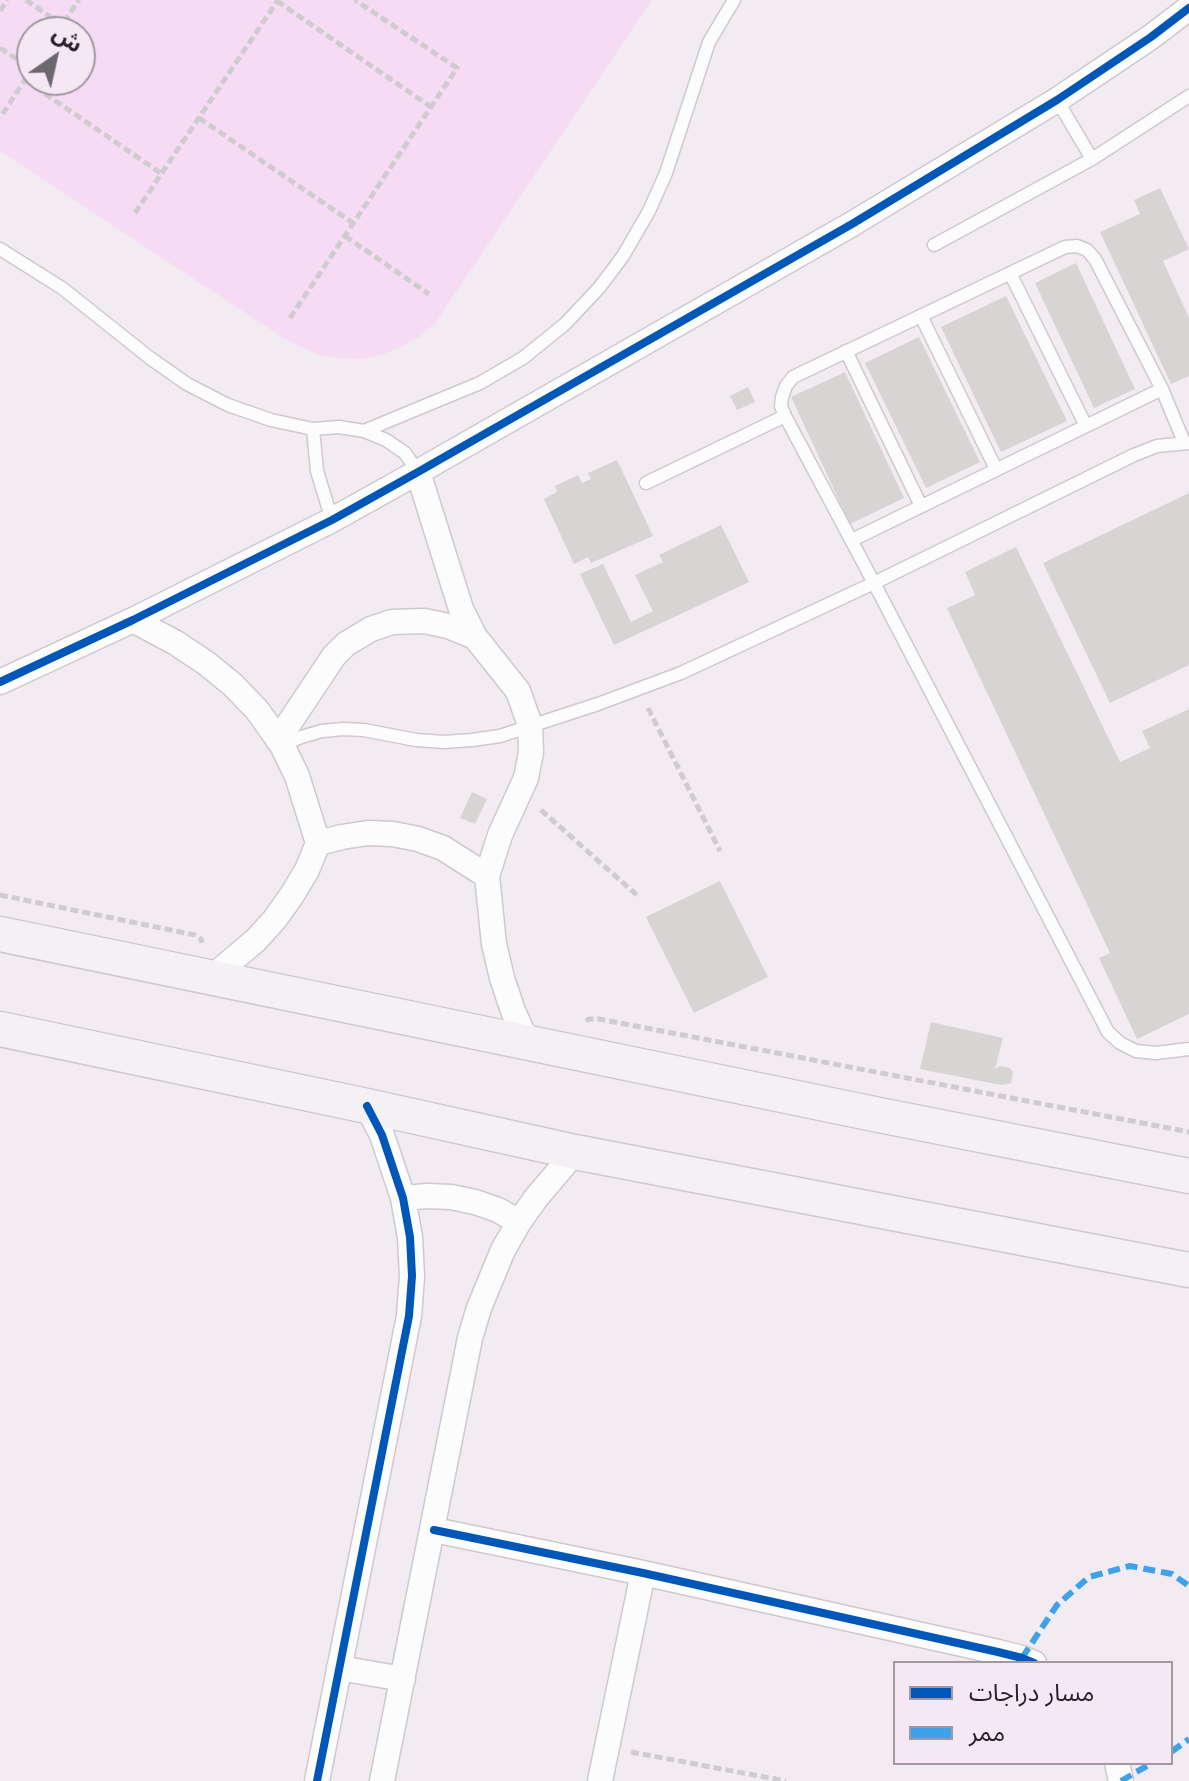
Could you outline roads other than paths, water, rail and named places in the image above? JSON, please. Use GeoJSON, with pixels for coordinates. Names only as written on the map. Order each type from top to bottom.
{"type":"FeatureCollection","features":[{"type":"Feature","properties":{"kind":"main road"},"geometry":{"type":"LineString","coordinates":[[0,934],[1189,1176]]}},
{"type":"Feature","properties":{"kind":"main road"},"geometry":{"type":"LineString","coordinates":[[0,1029],[575,1152],[1189,1270]]}},
{"type":"Feature","properties":{"kind":"street"},"geometry":{"type":"LineString","coordinates":[[0,682],[133,620],[332,520],[418,472],[852,224],[1057,100],[1189,8]]}},
{"type":"Feature","properties":{"kind":"street"},"geometry":{"type":"LineString","coordinates":[[418,472],[453,587],[475,637],[518,691],[530,725],[531,752],[526,778],[500,835],[487,876],[496,955],[513,1011],[527,1042]]}},
{"type":"Feature","properties":{"kind":"street"},"geometry":{"type":"LineString","coordinates":[[133,620],[206,663],[257,710],[280,743],[303,789],[318,843],[307,870],[275,919],[245,950],[201,976]]}},
{"type":"Feature","properties":{"kind":"street"},"geometry":{"type":"LineString","coordinates":[[280,743],[334,656],[346,644],[371,629],[392,622],[424,621],[448,626],[475,637]]}},
{"type":"Feature","properties":{"kind":"street"},"geometry":{"type":"LineString","coordinates":[[318,843],[368,833],[393,834],[443,848],[487,876]]}},
{"type":"Feature","properties":{"kind":"street"},"geometry":{"type":"LineString","coordinates":[[317,1781],[409,1316],[412,1276],[410,1237],[403,1198],[382,1135],[367,1106]]}},
{"type":"Feature","properties":{"kind":"street"},"geometry":{"type":"LineString","coordinates":[[382,1781],[475,1323],[490,1279],[519,1222],[575,1152]]}},
{"type":"Feature","properties":{"kind":"street"},"geometry":{"type":"LineString","coordinates":[[403,1198],[451,1197],[498,1210],[519,1222]]}},
{"type":"Feature","properties":{"kind":"street"},"geometry":{"type":"LineString","coordinates":[[434,1530],[643,1573],[1029,1661]]}},
{"type":"Feature","properties":{"kind":"street"},"geometry":{"type":"LineString","coordinates":[[600,1781],[643,1573]]}},
{"type":"Feature","properties":{"kind":"street"},"geometry":{"type":"LineString","coordinates":[[339,1668],[403,1679]]}},
{"type":"Feature","properties":{"kind":"lane"},"geometry":{"type":"LineString","coordinates":[[364,431],[480,383],[523,358],[565,324],[599,288],[623,256],[649,211],[666,173],[709,42],[734,0]]}},
{"type":"Feature","properties":{"kind":"lane"},"geometry":{"type":"LineString","coordinates":[[934,245],[1092,159],[1189,96]]}},
{"type":"Feature","properties":{"kind":"lane"},"geometry":{"type":"LineString","coordinates":[[1057,100],[1092,159]]}},
{"type":"Feature","properties":{"kind":"lane"},"geometry":{"type":"LineString","coordinates":[[280,743],[322,731],[343,729],[444,742],[500,736],[681,673],[874,583],[1134,455],[1157,446],[1186,443],[1162,389],[1095,259],[1087,250],[1077,246],[1065,247],[793,377],[786,386],[781,406],[785,416],[852,540],[874,583],[1108,1032],[1136,1051],[1156,1053],[1189,1049]]}},
{"type":"Feature","properties":{"kind":"lane"},"geometry":{"type":"LineString","coordinates":[[0,249],[62,288],[187,384],[228,405],[271,420],[313,429],[339,427],[364,431],[386,440],[405,453],[418,472]]}},
{"type":"Feature","properties":{"kind":"lane"},"geometry":{"type":"LineString","coordinates":[[1010,273],[1086,426]]}},
{"type":"Feature","properties":{"kind":"lane"},"geometry":{"type":"LineString","coordinates":[[921,316],[996,469]]}},
{"type":"Feature","properties":{"kind":"lane"},"geometry":{"type":"LineString","coordinates":[[846,351],[921,506]]}},
{"type":"Feature","properties":{"kind":"lane"},"geometry":{"type":"LineString","coordinates":[[852,540],[1162,389]]}},
{"type":"Feature","properties":{"kind":"lane"},"geometry":{"type":"LineString","coordinates":[[646,483],[785,416]]}},
{"type":"Feature","properties":{"kind":"lane"},"geometry":{"type":"LineString","coordinates":[[313,429],[317,471],[332,520]]}}]}
